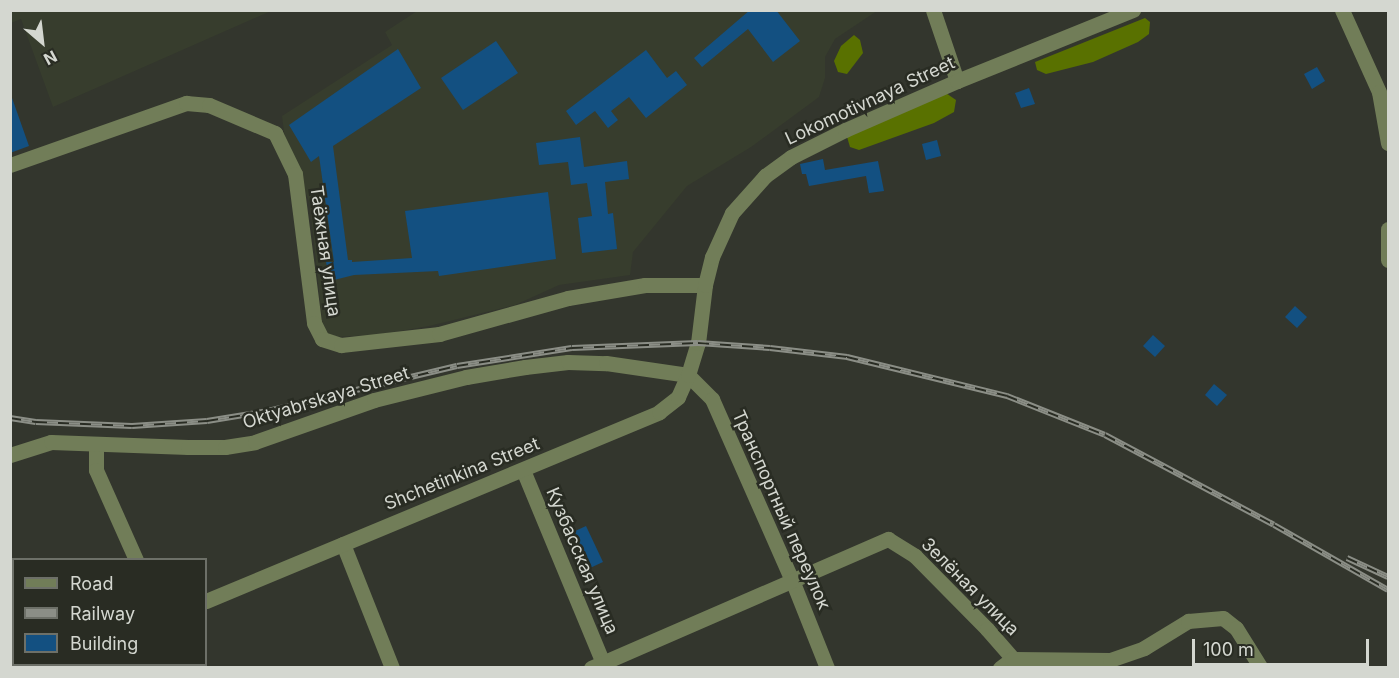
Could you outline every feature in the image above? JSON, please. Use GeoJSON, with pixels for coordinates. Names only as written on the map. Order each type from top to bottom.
{"type":"FeatureCollection","features":[{"type":"Feature","properties":{"kind":"street"},"geometry":{"type":"LineString","coordinates":[[933,10],[957,81]]}},
{"type":"Feature","properties":{"kind":"street","name":"Lokomotivnaya Street"},"geometry":{"type":"LineString","coordinates":[[698,344],[705,285],[712,257],[732,213],[765,176],[791,157],[818,142],[957,81],[1133,10]]}},
{"type":"Feature","properties":{"kind":"street"},"geometry":{"type":"LineString","coordinates":[[1342,10],[1379,92],[1389,143]]}},
{"type":"Feature","properties":{"kind":"street","name":"Таёжная улица"},"geometry":{"type":"LineString","coordinates":[[10,165],[186,103],[209,105],[274,133],[295,174],[314,323],[322,339],[340,345],[439,334],[568,298],[645,285],[705,285]]}},
{"type":"Feature","properties":{"kind":"street"},"geometry":{"type":"LineString","coordinates":[[1389,229],[1389,260]]}},
{"type":"Feature","properties":{"kind":"street","name":"Shchetinkina Street"},"geometry":{"type":"LineString","coordinates":[[207,601],[659,412],[678,397],[698,344]]}},
{"type":"Feature","properties":{"kind":"street","name":"Oktyabrskaya Street"},"geometry":{"type":"LineString","coordinates":[[10,455],[51,442],[225,447],[255,442],[374,400],[466,377],[525,367],[568,362],[606,363],[688,375]]}},
{"type":"Feature","properties":{"kind":"street","name":"Транспортный переулок"},"geometry":{"type":"LineString","coordinates":[[688,375],[711,399],[792,580],[826,668]]}},
{"type":"Feature","properties":{"kind":"street"},"geometry":{"type":"LineString","coordinates":[[96,444],[96,470],[135,558]]}},
{"type":"Feature","properties":{"kind":"street","name":"Кузбасская улица"},"geometry":{"type":"LineString","coordinates":[[523,470],[600,666]]}},
{"type":"Feature","properties":{"kind":"street","name":"Зелёная улица"},"geometry":{"type":"LineString","coordinates":[[792,580],[888,539],[915,556],[987,628],[1011,665]]}},
{"type":"Feature","properties":{"kind":"street"},"geometry":{"type":"LineString","coordinates":[[343,544],[392,668]]}},
{"type":"Feature","properties":{"kind":"street"},"geometry":{"type":"LineString","coordinates":[[600,666],[792,580]]}},
{"type":"Feature","properties":{"kind":"street"},"geometry":{"type":"LineString","coordinates":[[1011,665],[1110,660],[1144,648],[1188,621],[1223,618],[1236,628],[1261,668]]}},
{"type":"Feature","properties":{"kind":"shaded area"},"geometry":{"type":"Polygon","coordinates":[[[11,10],[271,11],[53,107],[21,19],[11,23],[11,10]]]}},
{"type":"Feature","properties":{"kind":"shaded area"},"geometry":{"type":"Polygon","coordinates":[[[417,11],[877,11],[835,39],[825,57],[825,78],[819,97],[751,147],[687,186],[633,252],[630,275],[559,285],[515,305],[429,326],[377,335],[331,337],[323,330],[310,204],[285,140],[282,116],[392,45],[385,32],[417,11]]]}},
{"type":"Feature","properties":{"kind":"green space"},"geometry":{"type":"Polygon","coordinates":[[[1145,18],[1150,22],[1149,34],[1138,42],[1093,62],[1046,74],[1037,70],[1035,62],[1145,18]]]}},
{"type":"Feature","properties":{"kind":"green space"},"geometry":{"type":"Polygon","coordinates":[[[854,35],[860,40],[863,53],[847,74],[838,72],[834,61],[841,46],[854,35]]]}},
{"type":"Feature","properties":{"kind":"green space"},"geometry":{"type":"Polygon","coordinates":[[[940,89],[956,100],[954,112],[934,123],[859,150],[850,147],[845,130],[940,89]]]}},
{"type":"Feature","properties":{"kind":"building"},"geometry":{"type":"Polygon","coordinates":[[[750,10],[776,10],[800,41],[773,62],[748,29],[702,67],[694,58],[750,10]]]}},
{"type":"Feature","properties":{"kind":"building"},"geometry":{"type":"Polygon","coordinates":[[[496,41],[518,73],[463,110],[441,78],[496,41]]]}},
{"type":"Feature","properties":{"kind":"building"},"geometry":{"type":"Polygon","coordinates":[[[398,49],[421,88],[333,146],[348,260],[352,262],[412,258],[405,211],[548,192],[556,259],[439,276],[438,271],[354,275],[330,281],[326,262],[334,262],[319,156],[311,162],[289,125],[398,49]]]}},
{"type":"Feature","properties":{"kind":"building"},"geometry":{"type":"Polygon","coordinates":[[[646,50],[667,78],[676,71],[687,85],[646,118],[629,97],[611,111],[618,120],[608,128],[595,111],[576,125],[566,111],[646,50]]]}},
{"type":"Feature","properties":{"kind":"building"},"geometry":{"type":"Polygon","coordinates":[[[1317,67],[1325,81],[1312,89],[1304,74],[1317,67]]]}},
{"type":"Feature","properties":{"kind":"building"},"geometry":{"type":"Polygon","coordinates":[[[1029,88],[1035,104],[1021,108],[1015,93],[1029,88]]]}},
{"type":"Feature","properties":{"kind":"building"},"geometry":{"type":"Polygon","coordinates":[[[12,98],[29,146],[10,153],[10,99],[12,98]]]}},
{"type":"Feature","properties":{"kind":"building"},"geometry":{"type":"Polygon","coordinates":[[[580,137],[584,167],[627,161],[629,179],[605,182],[608,214],[613,213],[617,249],[582,253],[578,218],[592,216],[587,183],[571,185],[568,162],[539,165],[536,143],[580,137]]]}},
{"type":"Feature","properties":{"kind":"building"},"geometry":{"type":"Polygon","coordinates":[[[937,140],[941,156],[926,160],[922,144],[937,140]]]}},
{"type":"Feature","properties":{"kind":"building"},"geometry":{"type":"Polygon","coordinates":[[[823,159],[825,170],[878,161],[884,191],[869,193],[866,176],[809,186],[806,174],[802,174],[800,164],[823,159]]]}},
{"type":"Feature","properties":{"kind":"building"},"geometry":{"type":"Polygon","coordinates":[[[1295,306],[1307,317],[1297,328],[1285,317],[1295,306]]]}},
{"type":"Feature","properties":{"kind":"building"},"geometry":{"type":"Polygon","coordinates":[[[1153,335],[1165,346],[1155,357],[1143,346],[1153,335]]]}},
{"type":"Feature","properties":{"kind":"building"},"geometry":{"type":"Polygon","coordinates":[[[1214,384],[1227,395],[1217,406],[1205,395],[1214,384]]]}},
{"type":"Feature","properties":{"kind":"building"},"geometry":{"type":"Polygon","coordinates":[[[586,526],[603,562],[590,568],[573,532],[586,526]]]}},
{"type":"Feature","properties":{"kind":"railway"},"geometry":{"type":"LineString","coordinates":[[10,418],[36,422],[132,426],[207,421],[268,411],[457,366],[572,348],[698,343],[847,357],[1007,396],[1105,435],[1274,525],[1388,590]]}},
{"type":"Feature","properties":{"kind":"railway"},"geometry":{"type":"LineString","coordinates":[[1347,558],[1388,577]]}}]}
